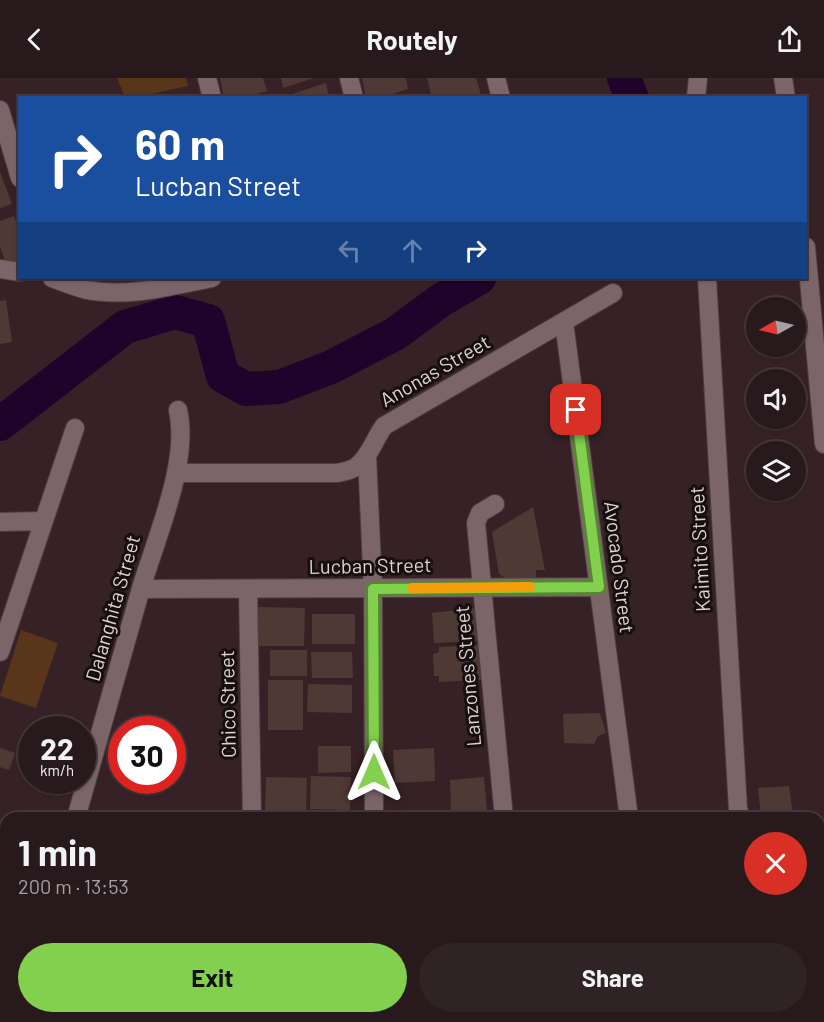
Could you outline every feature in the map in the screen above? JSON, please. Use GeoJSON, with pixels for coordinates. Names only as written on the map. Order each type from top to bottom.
{"type":"FeatureCollection","features":[{"type":"Feature","properties":{"kind":"street"},"geometry":{"type":"LineString","coordinates":[[207,78],[212,96]]}},
{"type":"Feature","properties":{"kind":"street"},"geometry":{"type":"LineString","coordinates":[[349,78],[354,96]]}},
{"type":"Feature","properties":{"kind":"street"},"geometry":{"type":"LineString","coordinates":[[496,78],[500,96]]}},
{"type":"Feature","properties":{"kind":"street"},"geometry":{"type":"LineString","coordinates":[[696,96],[698,78]]}},
{"type":"Feature","properties":{"kind":"street"},"geometry":{"type":"LineString","coordinates":[[783,78],[786,96]]}},
{"type":"Feature","properties":{"kind":"street"},"geometry":{"type":"LineString","coordinates":[[0,110],[18,171]]}},
{"type":"Feature","properties":{"kind":"street"},"geometry":{"type":"LineString","coordinates":[[807,258],[824,444]]}},
{"type":"Feature","properties":{"kind":"street"},"geometry":{"type":"LineString","coordinates":[[0,269],[18,272]]}},
{"type":"Feature","properties":{"kind":"street"},"geometry":{"type":"LineString","coordinates":[[54,279],[85,289],[118,293],[141,284],[200,279]]}},
{"type":"Feature","properties":{"kind":"street","name":"Kaimito Street"},"geometry":{"type":"LineString","coordinates":[[707,279],[737,798],[740,812]]}},
{"type":"Feature","properties":{"kind":"street","name":"Anonas Street"},"geometry":{"type":"LineString","coordinates":[[177,473],[337,473],[356,467],[367,455],[384,426],[613,293]]}},
{"type":"Feature","properties":{"kind":"street","name":"Avocado Street"},"geometry":{"type":"LineString","coordinates":[[564,322],[628,812]]}},
{"type":"Feature","properties":{"kind":"street","name":"Dalanghita Street"},"geometry":{"type":"LineString","coordinates":[[78,812],[141,589],[177,473],[182,425],[178,410]]}},
{"type":"Feature","properties":{"kind":"street"},"geometry":{"type":"LineString","coordinates":[[2,642],[75,428]]}},
{"type":"Feature","properties":{"kind":"street"},"geometry":{"type":"LineString","coordinates":[[367,455],[373,589],[374,812]]}},
{"type":"Feature","properties":{"kind":"street","name":"Lanzones Street"},"geometry":{"type":"LineString","coordinates":[[495,504],[480,513],[476,523],[503,812]]}},
{"type":"Feature","properties":{"kind":"street"},"geometry":{"type":"LineString","coordinates":[[0,522],[44,521]]}},
{"type":"Feature","properties":{"kind":"street","name":"Lucban Street"},"geometry":{"type":"LineString","coordinates":[[141,589],[599,587]]}},
{"type":"Feature","properties":{"kind":"street","name":"Chico Street"},"geometry":{"type":"LineString","coordinates":[[248,589],[252,812]]}},
{"type":"Feature","properties":{"kind":"shaded area"},"geometry":{"type":"Polygon","coordinates":[[[117,78],[186,78],[188,86],[142,96],[125,96],[117,78]]]}},
{"type":"Feature","properties":{"kind":"shaded area"},"geometry":{"type":"Polygon","coordinates":[[[21,630],[58,643],[36,708],[0,696],[21,630]]]}},
{"type":"Feature","properties":{"kind":"building"},"geometry":{"type":"Polygon","coordinates":[[[220,78],[263,78],[267,91],[249,96],[224,96],[220,78]]]}},
{"type":"Feature","properties":{"kind":"building"},"geometry":{"type":"Polygon","coordinates":[[[281,78],[314,78],[283,88],[281,78]]]}},
{"type":"Feature","properties":{"kind":"building"},"geometry":{"type":"Polygon","coordinates":[[[362,78],[406,78],[408,89],[386,96],[366,96],[362,78]]]}},
{"type":"Feature","properties":{"kind":"building"},"geometry":{"type":"Polygon","coordinates":[[[427,78],[476,78],[481,96],[432,96],[427,78]]]}},
{"type":"Feature","properties":{"kind":"building"},"geometry":{"type":"Polygon","coordinates":[[[326,83],[329,96],[286,96],[326,83]]]}},
{"type":"Feature","properties":{"kind":"building"},"geometry":{"type":"Polygon","coordinates":[[[0,172],[12,204],[0,208],[0,172]]]}},
{"type":"Feature","properties":{"kind":"building"},"geometry":{"type":"Polygon","coordinates":[[[14,216],[18,227],[18,263],[5,261],[0,247],[0,221],[14,216]]]}},
{"type":"Feature","properties":{"kind":"building"},"geometry":{"type":"Polygon","coordinates":[[[6,300],[12,342],[0,344],[0,301],[6,300]]]}},
{"type":"Feature","properties":{"kind":"building"},"geometry":{"type":"Polygon","coordinates":[[[533,507],[545,570],[536,570],[536,579],[513,583],[499,574],[492,532],[533,507]]]}},
{"type":"Feature","properties":{"kind":"building"},"geometry":{"type":"Polygon","coordinates":[[[258,607],[305,608],[304,646],[257,646],[258,607]]]}},
{"type":"Feature","properties":{"kind":"building"},"geometry":{"type":"Polygon","coordinates":[[[476,608],[477,641],[434,643],[432,613],[476,608]]]}},
{"type":"Feature","properties":{"kind":"building"},"geometry":{"type":"Polygon","coordinates":[[[312,614],[355,614],[355,644],[312,644],[312,614]]]}},
{"type":"Feature","properties":{"kind":"building"},"geometry":{"type":"Polygon","coordinates":[[[480,645],[481,680],[439,682],[439,676],[434,676],[433,654],[439,652],[439,647],[480,645]]]}},
{"type":"Feature","properties":{"kind":"building"},"geometry":{"type":"Polygon","coordinates":[[[270,650],[307,650],[307,676],[270,676],[270,650]]]}},
{"type":"Feature","properties":{"kind":"building"},"geometry":{"type":"Polygon","coordinates":[[[311,652],[352,652],[353,678],[312,678],[311,652]]]}},
{"type":"Feature","properties":{"kind":"building"},"geometry":{"type":"Polygon","coordinates":[[[268,680],[303,680],[303,730],[268,730],[268,680]]]}},
{"type":"Feature","properties":{"kind":"building"},"geometry":{"type":"Polygon","coordinates":[[[308,684],[352,685],[352,713],[307,712],[308,684]]]}},
{"type":"Feature","properties":{"kind":"building"},"geometry":{"type":"Polygon","coordinates":[[[600,713],[606,733],[598,736],[594,744],[564,743],[563,714],[600,713]]]}},
{"type":"Feature","properties":{"kind":"building"},"geometry":{"type":"Polygon","coordinates":[[[318,746],[351,746],[351,772],[318,773],[318,746]]]}},
{"type":"Feature","properties":{"kind":"building"},"geometry":{"type":"Polygon","coordinates":[[[0,748],[15,753],[9,770],[0,767],[0,748]]]}},
{"type":"Feature","properties":{"kind":"building"},"geometry":{"type":"Polygon","coordinates":[[[434,748],[435,781],[395,783],[393,750],[434,748]]]}},
{"type":"Feature","properties":{"kind":"building"},"geometry":{"type":"Polygon","coordinates":[[[311,776],[351,777],[350,810],[310,809],[311,776]]]}},
{"type":"Feature","properties":{"kind":"building"},"geometry":{"type":"Polygon","coordinates":[[[266,777],[307,778],[306,812],[265,811],[266,777]]]}},
{"type":"Feature","properties":{"kind":"building"},"geometry":{"type":"Polygon","coordinates":[[[484,777],[487,812],[451,810],[450,780],[484,777]]]}},
{"type":"Feature","properties":{"kind":"building"},"geometry":{"type":"Polygon","coordinates":[[[789,786],[793,812],[760,812],[758,788],[789,786]]]}},
{"type":"Feature","properties":{"kind":"waterway"},"geometry":{"type":"LineString","coordinates":[[624,78],[631,96]]}},
{"type":"Feature","properties":{"kind":"waterway"},"geometry":{"type":"LineString","coordinates":[[0,424],[125,327],[175,312],[208,321],[223,376],[246,389],[279,387],[331,367],[395,334],[441,300],[477,279]]}},
{"type":"Feature","properties":{"kind":"slow traffic"},"geometry":{"type":"LineString","coordinates":[[412,588],[530,587]]}},
{"type":"Feature","properties":{"kind":"route"},"geometry":{"type":"LineString","coordinates":[[374,772],[373,589],[599,587],[576,410]]}}]}
